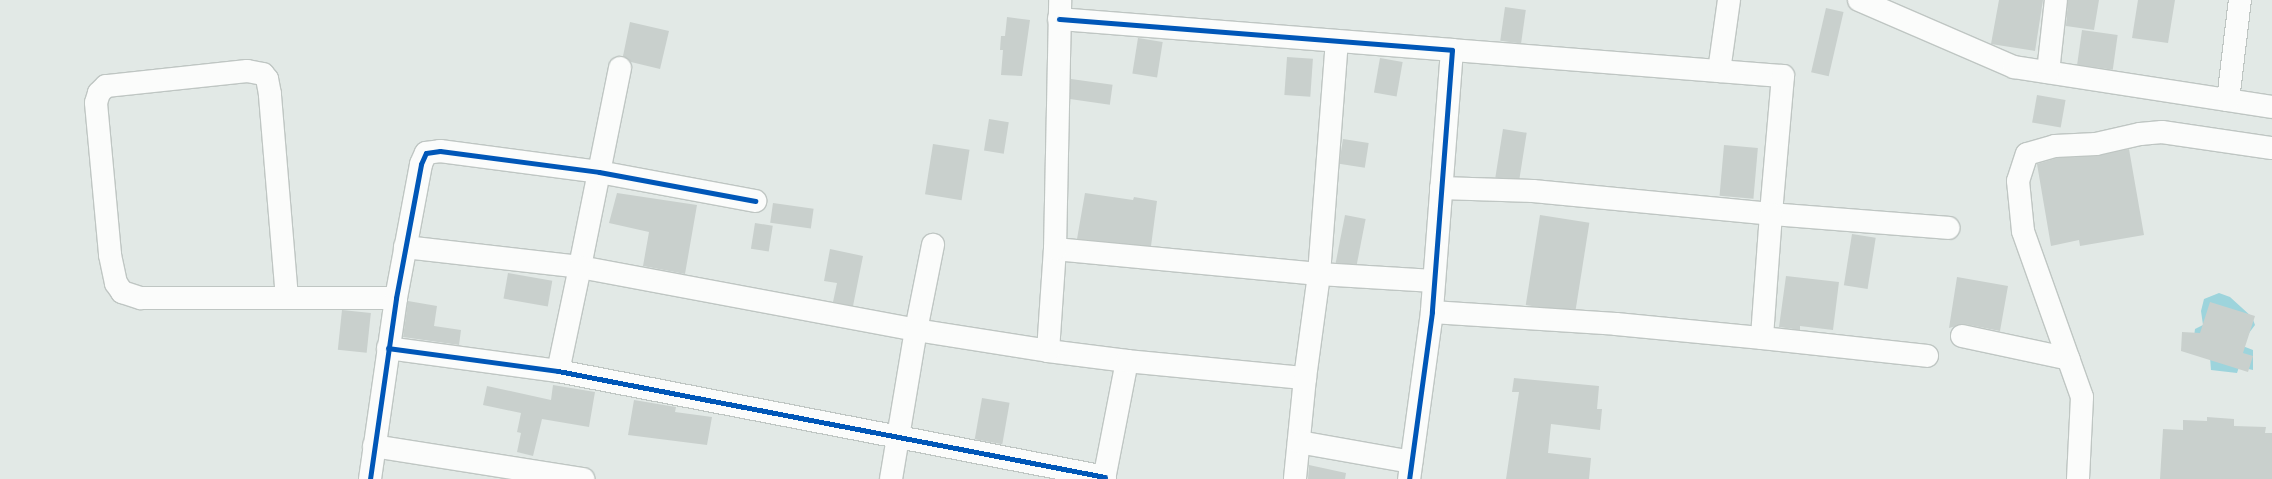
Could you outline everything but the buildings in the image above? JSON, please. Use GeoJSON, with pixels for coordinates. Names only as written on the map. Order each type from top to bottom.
{"type":"FeatureCollection","features":[{"type":"Feature","properties":{"kind":"street"},"geometry":{"type":"LineString","coordinates":[[1719,71],[1729,0]]}},
{"type":"Feature","properties":{"kind":"street"},"geometry":{"type":"LineString","coordinates":[[1859,0],[2014,67],[2272,107]]}},
{"type":"Feature","properties":{"kind":"street"},"geometry":{"type":"LineString","coordinates":[[2048,72],[2056,0]]}},
{"type":"Feature","properties":{"kind":"street"},"geometry":{"type":"LineString","coordinates":[[2228,100],[2240,0]]}},
{"type":"Feature","properties":{"kind":"street"},"geometry":{"type":"LineString","coordinates":[[1048,351],[1055,249],[1059,10],[1337,42],[1783,76],[1762,338]]}},
{"type":"Feature","properties":{"kind":"street"},"geometry":{"type":"LineString","coordinates":[[1295,479],[1305,378],[1319,274],[1337,42]]}},
{"type":"Feature","properties":{"kind":"street"},"geometry":{"type":"LineString","coordinates":[[1299,442],[1410,470],[1432,312],[1452,50]]}},
{"type":"Feature","properties":{"kind":"street"},"geometry":{"type":"LineString","coordinates":[[558,371],[620,68]]}},
{"type":"Feature","properties":{"kind":"street"},"geometry":{"type":"LineString","coordinates":[[287,298],[270,94],[267,79],[263,74],[247,70],[106,86],[99,92],[96,103],[110,255],[116,283],[122,292],[141,298],[287,298],[396,298]]}},
{"type":"Feature","properties":{"kind":"street"},"geometry":{"type":"LineString","coordinates":[[2078,479],[2083,408],[2082,397],[2023,231],[2018,181],[2027,154],[2055,146],[2096,144],[2140,134],[2162,132],[2272,148]]}},
{"type":"Feature","properties":{"kind":"street"},"geometry":{"type":"LineString","coordinates":[[370,479],[396,298],[421,164],[426,153],[440,151],[599,172],[755,201]]}},
{"type":"Feature","properties":{"kind":"street"},"geometry":{"type":"LineString","coordinates":[[1441,188],[1533,191],[1771,214],[1948,228]]}},
{"type":"Feature","properties":{"kind":"street"},"geometry":{"type":"LineString","coordinates":[[891,479],[916,330],[933,245]]}},
{"type":"Feature","properties":{"kind":"street"},"geometry":{"type":"LineString","coordinates":[[405,247],[580,267],[916,330],[1048,351],[1127,361],[1305,378]]}},
{"type":"Feature","properties":{"kind":"street"},"geometry":{"type":"LineString","coordinates":[[1055,249],[1319,274],[1434,280]]}},
{"type":"Feature","properties":{"kind":"street"},"geometry":{"type":"LineString","coordinates":[[1432,312],[1616,324],[1927,356]]}},
{"type":"Feature","properties":{"kind":"street"},"geometry":{"type":"LineString","coordinates":[[1962,336],[2069,359]]}},
{"type":"Feature","properties":{"kind":"street"},"geometry":{"type":"LineString","coordinates":[[388,348],[558,371],[899,436],[1104,478],[1127,361]]}},
{"type":"Feature","properties":{"kind":"street"},"geometry":{"type":"LineString","coordinates":[[374,446],[583,479]]}},
{"type":"Feature","properties":{"kind":"water"},"geometry":{"type":"Polygon","coordinates":[[[2219,293],[2230,297],[2252,317],[2255,325],[2240,345],[2253,350],[2253,370],[2239,367],[2237,373],[2211,370],[2210,357],[2192,352],[2195,329],[2203,325],[2201,311],[2204,299],[2219,293]]]}},
{"type":"Feature","properties":{"kind":"cycle path"},"geometry":{"type":"LineString","coordinates":[[1059,19],[1452,50],[1432,312],[1409,479]]}},
{"type":"Feature","properties":{"kind":"cycle path"},"geometry":{"type":"LineString","coordinates":[[370,479],[396,298],[421,164],[426,153],[440,151],[599,172],[755,201]]}},
{"type":"Feature","properties":{"kind":"cycle path"},"geometry":{"type":"LineString","coordinates":[[388,348],[558,371],[1105,477]]}}]}
